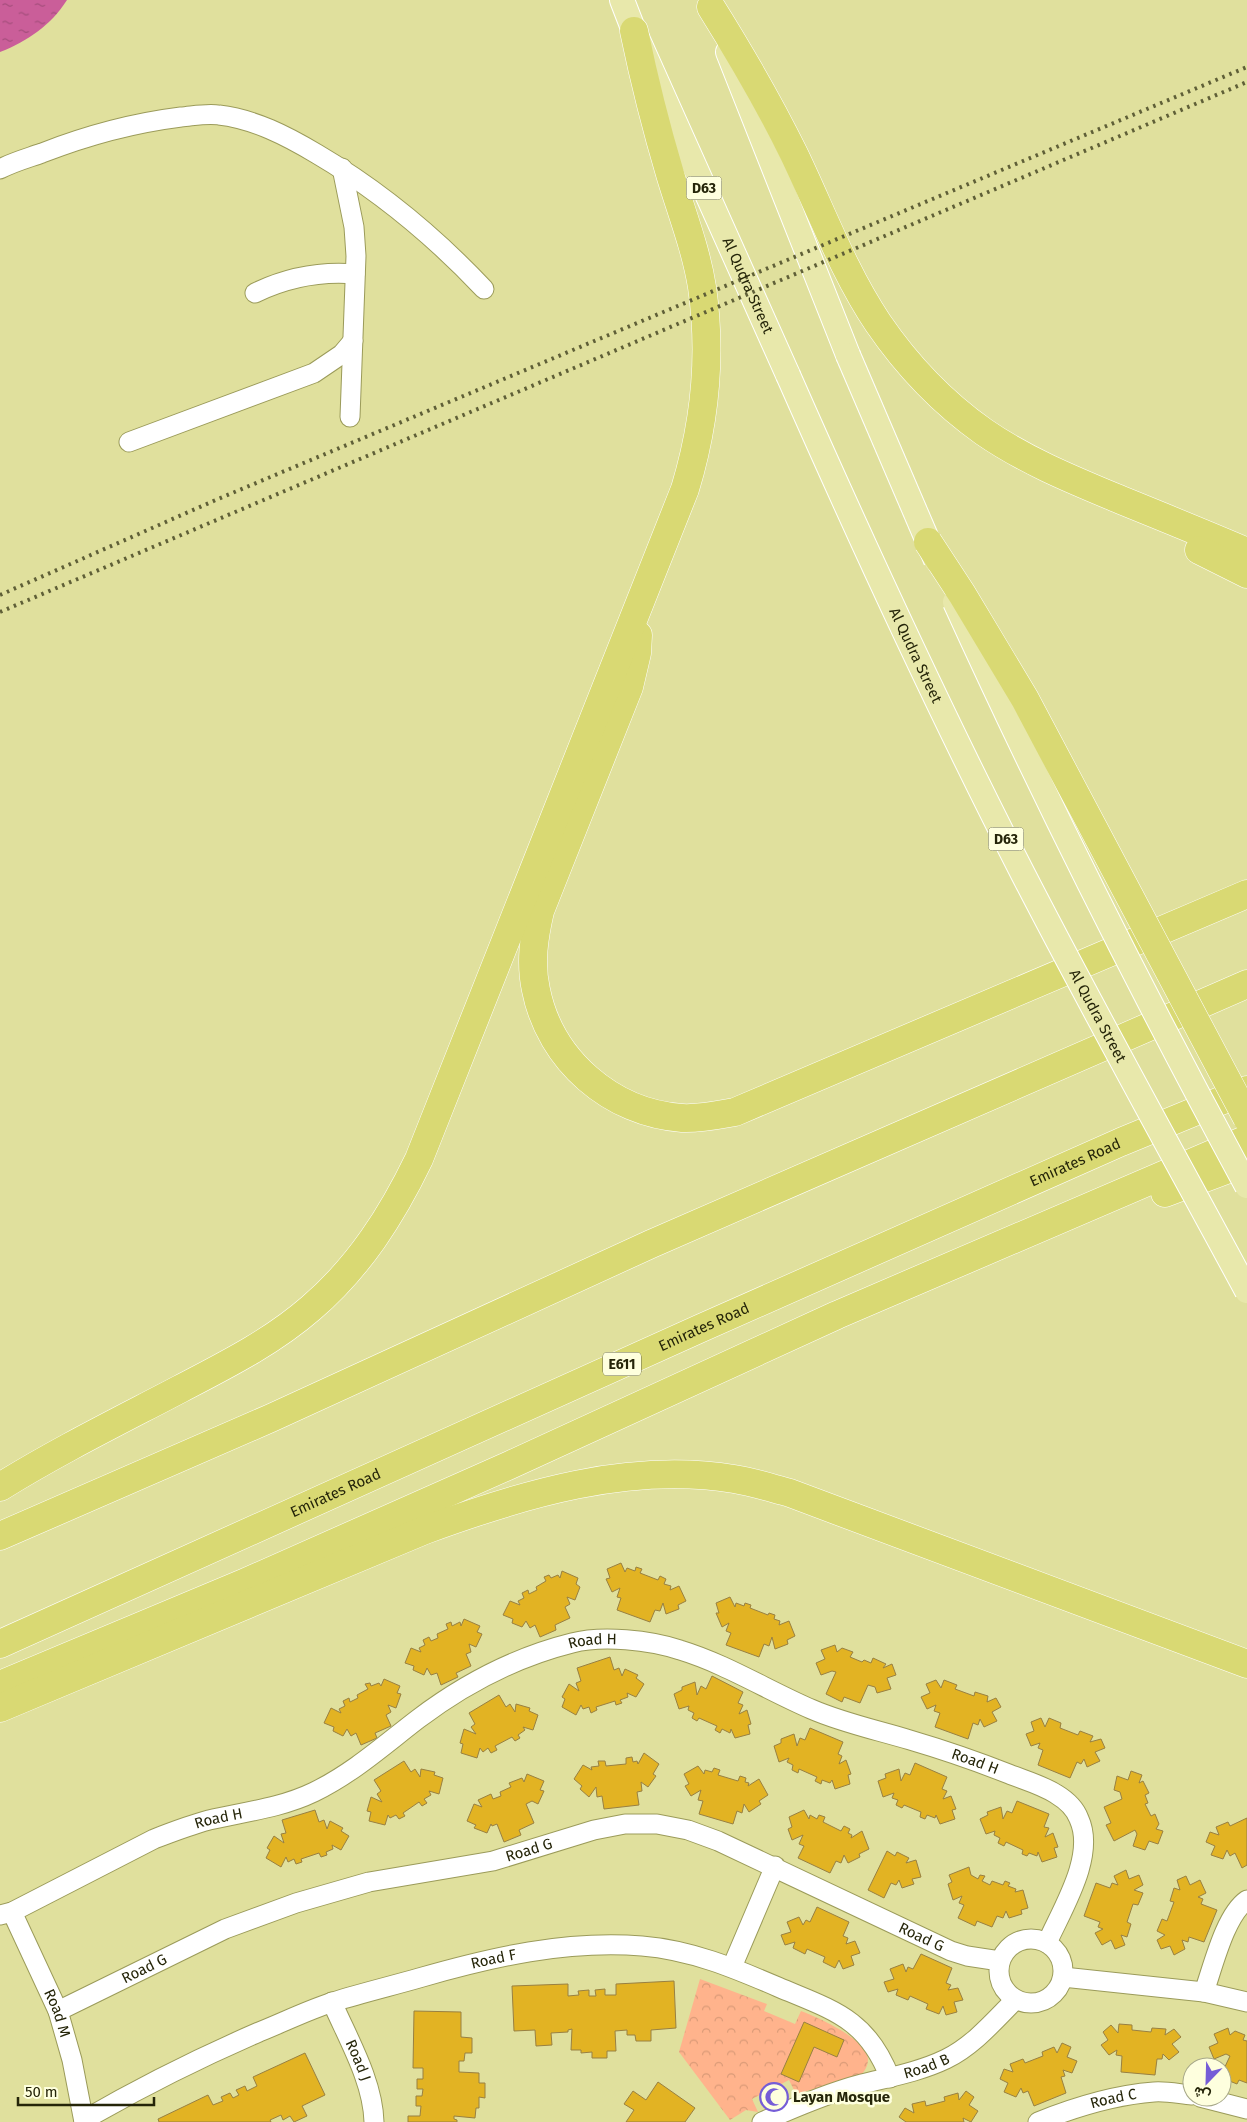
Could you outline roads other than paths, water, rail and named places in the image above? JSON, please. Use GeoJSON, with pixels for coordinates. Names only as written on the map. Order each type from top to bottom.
{"type":"FeatureCollection","features":[{"type":"Feature","properties":{"kind":"highway"},"geometry":{"type":"LineString","coordinates":[[709,4],[775,116],[853,278],[878,322],[908,363],[944,399],[983,431],[1026,458],[1247,552]]}},
{"type":"Feature","properties":{"kind":"highway"},"geometry":{"type":"LineString","coordinates":[[0,1486],[69,1447],[252,1351],[283,1331],[312,1308],[338,1282],[368,1247],[403,1193],[419,1159],[685,489],[693,461],[704,403],[707,344],[702,286],[696,257],[652,111],[634,31]]}},
{"type":"Feature","properties":{"kind":"highway"},"geometry":{"type":"LineString","coordinates":[[1108,494],[1163,530],[1247,574]]}},
{"type":"Feature","properties":{"kind":"highway"},"geometry":{"type":"LineString","coordinates":[[928,542],[976,616],[1025,699],[1247,1118]]}},
{"type":"Feature","properties":{"kind":"highway"},"geometry":{"type":"LineString","coordinates":[[638,608],[638,638],[634,670],[540,911],[534,937],[533,963],[535,989],[543,1015],[554,1039],[569,1060],[586,1078],[608,1094],[631,1106],[657,1114],[683,1118],[709,1117],[735,1112],[1247,894]]}},
{"type":"Feature","properties":{"kind":"highway"},"geometry":{"type":"LineString","coordinates":[[0,1536],[271,1418],[660,1240],[1247,984]]}},
{"type":"Feature","properties":{"kind":"highway","name":"Emirates Road"},"geometry":{"type":"LineString","coordinates":[[0,1644],[780,1293],[1121,1142],[1247,1090]]}},
{"type":"Feature","properties":{"kind":"highway"},"geometry":{"type":"LineString","coordinates":[[0,1685],[244,1583],[510,1465],[837,1315],[1247,1138]]}},
{"type":"Feature","properties":{"kind":"highway"},"geometry":{"type":"LineString","coordinates":[[837,1315],[915,1300],[1152,1197],[1247,1162]]}},
{"type":"Feature","properties":{"kind":"highway"},"geometry":{"type":"LineString","coordinates":[[0,1708],[425,1530],[481,1509],[538,1493],[586,1483],[640,1476],[671,1475],[734,1479],[790,1493],[1247,1664]]}},
{"type":"Feature","properties":{"kind":"main road","name":"Al Qudra Street"},"geometry":{"type":"LineString","coordinates":[[622,0],[634,31],[893,608],[966,759],[1087,995],[1247,1291]]}},
{"type":"Feature","properties":{"kind":"main road"},"geometry":{"type":"LineString","coordinates":[[709,4],[848,355],[928,542],[1028,760],[1081,868],[1139,984],[1247,1186]]}},
{"type":"Feature","properties":{"kind":"street"},"geometry":{"type":"LineString","coordinates":[[0,169],[78,139],[107,131],[163,119],[218,114],[274,131],[293,139],[342,168],[403,212],[432,236],[484,290]]}},
{"type":"Feature","properties":{"kind":"street"},"geometry":{"type":"LineString","coordinates":[[342,168],[354,226],[355,274],[350,417]]}},
{"type":"Feature","properties":{"kind":"street"},"geometry":{"type":"LineString","coordinates":[[255,293],[270,285],[304,275],[338,272],[355,274]]}},
{"type":"Feature","properties":{"kind":"street"},"geometry":{"type":"LineString","coordinates":[[129,442],[314,373],[342,354],[353,341]]}},
{"type":"Feature","properties":{"kind":"street","name":"Road H"},"geometry":{"type":"LineString","coordinates":[[6,1913],[154,1839],[179,1829],[206,1821],[272,1808],[311,1794],[348,1774],[420,1718],[464,1687],[517,1661],[574,1642],[627,1639],[679,1649],[726,1668],[812,1710],[858,1726],[964,1756],[1037,1785],[1069,1803],[1079,1818],[1084,1836],[1084,1854],[1079,1871],[1047,1943]]}},
{"type":"Feature","properties":{"kind":"street","name":"Road G"},"geometry":{"type":"LineString","coordinates":[[58,2011],[225,1929],[296,1903],[370,1882],[493,1861],[594,1830],[625,1824],[657,1824],[688,1830],[775,1866],[951,1951],[1000,1961]]}},
{"type":"Feature","properties":{"kind":"street"},"geometry":{"type":"LineString","coordinates":[[732,1967],[775,1866]]}},
{"type":"Feature","properties":{"kind":"street"},"geometry":{"type":"LineString","coordinates":[[1204,1992],[1227,1928],[1240,1904],[1247,1900]]}},
{"type":"Feature","properties":{"kind":"street","name":"Road M"},"geometry":{"type":"LineString","coordinates":[[6,1913],[58,2011],[72,2060],[84,2121]]}},
{"type":"Feature","properties":{"kind":"street"},"geometry":{"type":"LineString","coordinates":[[1033,1939],[1047,1943],[1057,1952],[1062,1964],[1063,1977],[1058,1988],[1050,1997],[1039,2002],[1027,2003],[1015,2000],[1000,1983],[998,1972],[1000,1961],[1007,1949],[1019,1941],[1033,1939]]}},
{"type":"Feature","properties":{"kind":"street","name":"Road F"},"geometry":{"type":"LineString","coordinates":[[84,2121],[129,2094],[222,2048],[332,2002],[472,1963],[531,1951],[594,1944],[644,1946],[701,1956],[732,1967],[832,2010],[852,2021],[869,2037],[878,2050],[890,2078]]}},
{"type":"Feature","properties":{"kind":"street"},"geometry":{"type":"LineString","coordinates":[[1063,1977],[1204,1992],[1247,2002]]}},
{"type":"Feature","properties":{"kind":"street","name":"Road B"},"geometry":{"type":"LineString","coordinates":[[762,2122],[828,2094],[890,2078],[947,2059],[989,2027],[1015,2000]]}},
{"type":"Feature","properties":{"kind":"street","name":"Road J"},"geometry":{"type":"LineString","coordinates":[[332,2002],[364,2076],[370,2096],[374,2122]]}},
{"type":"Feature","properties":{"kind":"street","name":"Road C"},"geometry":{"type":"LineString","coordinates":[[1038,2122],[1073,2108],[1114,2098],[1155,2092],[1182,2094]]}},
{"type":"Feature","properties":{"kind":"street"},"geometry":{"type":"LineString","coordinates":[[1232,2105],[1247,2109]]}},
{"type":"Feature","properties":{"kind":"water"},"geometry":{"type":"Polygon","coordinates":[[[0,0],[67,0],[46,25],[20,43],[0,52],[0,0]]]}},
{"type":"Feature","properties":{"kind":"railway"},"geometry":{"type":"LineString","coordinates":[[0,595],[218,499],[1247,67]]}},
{"type":"Feature","properties":{"kind":"railway"},"geometry":{"type":"LineString","coordinates":[[0,612],[1247,82]]}},
{"type":"Feature","properties":{"kind":"place","name":"Layan Mosque"},"geometry":{"type":"Point","coordinates":[774,2097]}}]}
